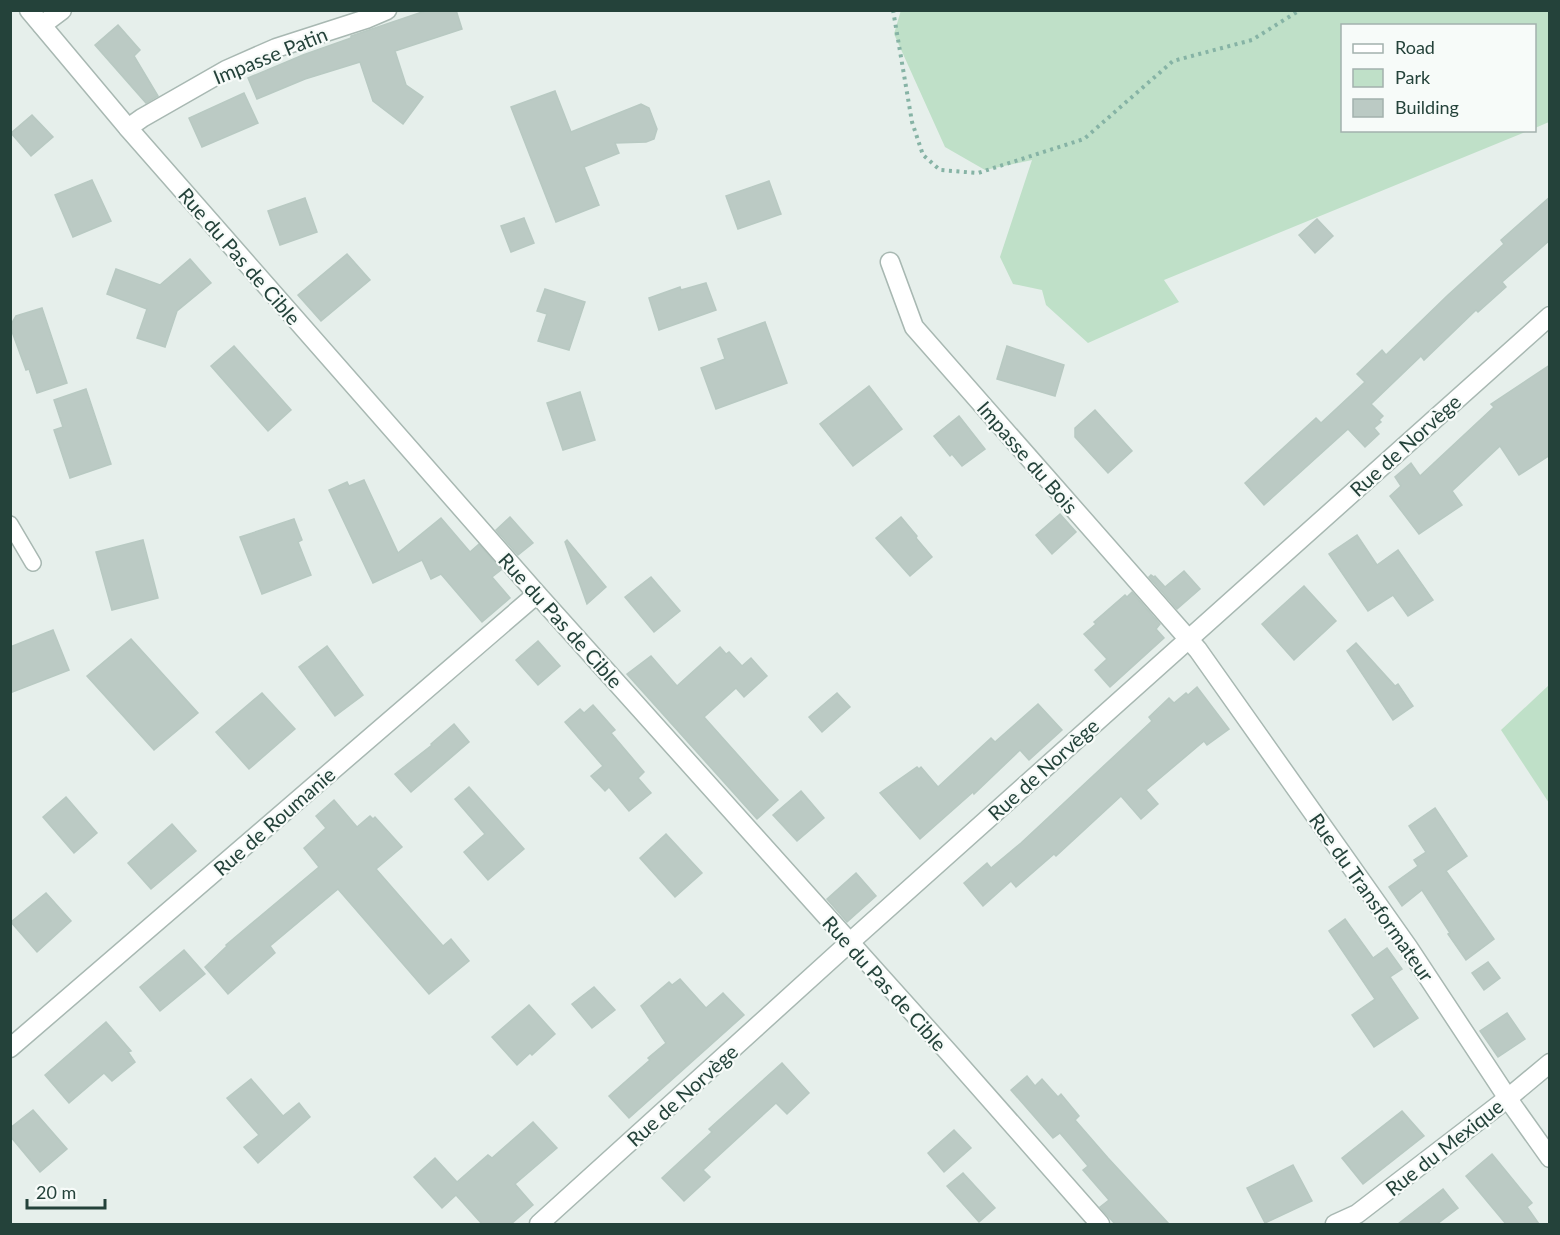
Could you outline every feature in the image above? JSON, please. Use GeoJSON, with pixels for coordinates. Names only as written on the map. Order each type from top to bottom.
{"type":"FeatureCollection","features":[{"type":"Feature","properties":{"kind":"street","name":"Rue du Pas de Cible"},"geometry":{"type":"LineString","coordinates":[[29,10],[128,128],[537,594],[1100,1224]]}},
{"type":"Feature","properties":{"kind":"street"},"geometry":{"type":"LineString","coordinates":[[42,25],[62,10]]}},
{"type":"Feature","properties":{"kind":"street","name":"Impasse Patin"},"geometry":{"type":"LineString","coordinates":[[128,128],[226,70],[276,48],[387,10]]}},
{"type":"Feature","properties":{"kind":"street","name":"Impasse du Bois"},"geometry":{"type":"LineString","coordinates":[[890,262],[914,327],[1188,640]]}},
{"type":"Feature","properties":{"kind":"street","name":"Rue de Norvège"},"geometry":{"type":"LineString","coordinates":[[539,1224],[849,943],[1550,316]]}},
{"type":"Feature","properties":{"kind":"street","name":"Rue de Roumanie"},"geometry":{"type":"LineString","coordinates":[[10,1048],[537,594]]}},
{"type":"Feature","properties":{"kind":"street","name":"Rue du Transformateur"},"geometry":{"type":"LineString","coordinates":[[1188,640],[1198,650],[1408,947],[1550,1158]]}},
{"type":"Feature","properties":{"kind":"street","name":"Rue du Mexique"},"geometry":{"type":"LineString","coordinates":[[1335,1224],[1357,1214],[1550,1064]]}},
{"type":"Feature","properties":{"kind":"lane"},"geometry":{"type":"LineString","coordinates":[[10,524],[33,564]]}},
{"type":"Feature","properties":{"kind":"path"},"geometry":{"type":"LineString","coordinates":[[893,10],[912,122],[923,154],[940,170],[978,173],[1084,139],[1173,61],[1251,40],[1300,10]]}},
{"type":"Feature","properties":{"kind":"green space"},"geometry":{"type":"Polygon","coordinates":[[[901,10],[1549,11],[1549,122],[1536,128],[1536,24],[1341,24],[1341,132],[1526,132],[1164,280],[1179,302],[1088,343],[1046,305],[1042,290],[1013,284],[1000,257],[1032,160],[985,170],[945,147],[894,34],[901,10]]]}},
{"type":"Feature","properties":{"kind":"green space"},"geometry":{"type":"Polygon","coordinates":[[[1549,685],[1549,803],[1501,730],[1549,685]]]}},
{"type":"Feature","properties":{"kind":"building"},"geometry":{"type":"Polygon","coordinates":[[[428,10],[456,10],[462,29],[395,51],[406,85],[423,97],[403,124],[373,101],[360,62],[305,79],[257,99],[248,78],[351,38],[351,36],[428,10]]]}},
{"type":"Feature","properties":{"kind":"building"},"geometry":{"type":"Polygon","coordinates":[[[118,25],[140,50],[134,56],[158,96],[146,103],[95,45],[118,25]]]}},
{"type":"Feature","properties":{"kind":"building"},"geometry":{"type":"Polygon","coordinates":[[[555,91],[571,132],[641,104],[649,108],[657,129],[654,139],[646,142],[615,143],[619,153],[584,167],[599,205],[556,222],[511,107],[555,91]]]}},
{"type":"Feature","properties":{"kind":"building"},"geometry":{"type":"Polygon","coordinates":[[[244,93],[258,123],[202,147],[189,118],[244,93]]]}},
{"type":"Feature","properties":{"kind":"building"},"geometry":{"type":"Polygon","coordinates":[[[32,115],[53,137],[31,156],[11,133],[32,115]]]}},
{"type":"Feature","properties":{"kind":"building"},"geometry":{"type":"Polygon","coordinates":[[[92,180],[111,221],[73,237],[55,195],[92,180]]]}},
{"type":"Feature","properties":{"kind":"building"},"geometry":{"type":"Polygon","coordinates":[[[769,181],[781,214],[738,229],[726,196],[769,181]]]}},
{"type":"Feature","properties":{"kind":"building"},"geometry":{"type":"Polygon","coordinates":[[[1550,197],[1550,240],[1502,282],[1506,287],[1478,312],[1476,310],[1424,360],[1421,356],[1371,404],[1383,416],[1379,420],[1381,422],[1374,428],[1379,434],[1365,447],[1348,429],[1264,505],[1245,483],[1316,418],[1321,423],[1365,382],[1357,374],[1382,350],[1386,355],[1504,244],[1501,240],[1550,197]]]}},
{"type":"Feature","properties":{"kind":"building"},"geometry":{"type":"Polygon","coordinates":[[[305,198],[317,232],[280,245],[268,211],[305,198]]]}},
{"type":"Feature","properties":{"kind":"building"},"geometry":{"type":"Polygon","coordinates":[[[524,218],[534,243],[511,252],[501,226],[524,218]]]}},
{"type":"Feature","properties":{"kind":"building"},"geometry":{"type":"Polygon","coordinates":[[[1317,219],[1333,236],[1315,253],[1299,235],[1317,219]]]}},
{"type":"Feature","properties":{"kind":"building"},"geometry":{"type":"Polygon","coordinates":[[[347,254],[370,280],[321,321],[298,295],[347,254]]]}},
{"type":"Feature","properties":{"kind":"building"},"geometry":{"type":"Polygon","coordinates":[[[190,259],[211,283],[177,311],[165,347],[137,338],[147,309],[107,294],[116,269],[160,285],[190,259]]]}},
{"type":"Feature","properties":{"kind":"building"},"geometry":{"type":"Polygon","coordinates":[[[706,283],[716,310],[659,330],[649,298],[680,287],[681,290],[706,283]]]}},
{"type":"Feature","properties":{"kind":"building"},"geometry":{"type":"Polygon","coordinates":[[[545,289],[585,302],[569,350],[538,341],[547,314],[537,311],[545,289]]]}},
{"type":"Feature","properties":{"kind":"building"},"geometry":{"type":"Polygon","coordinates":[[[42,308],[67,383],[37,393],[10,326],[16,316],[42,308]]]}},
{"type":"Feature","properties":{"kind":"building"},"geometry":{"type":"Polygon","coordinates":[[[765,322],[787,383],[716,409],[701,368],[725,359],[718,339],[765,322]]]}},
{"type":"Feature","properties":{"kind":"building"},"geometry":{"type":"Polygon","coordinates":[[[234,346],[291,410],[268,431],[211,366],[234,346]]]}},
{"type":"Feature","properties":{"kind":"building"},"geometry":{"type":"Polygon","coordinates":[[[1007,346],[1064,365],[1055,396],[997,379],[1007,346]]]}},
{"type":"Feature","properties":{"kind":"building"},"geometry":{"type":"Polygon","coordinates":[[[1550,365],[1550,455],[1519,475],[1500,446],[1452,491],[1462,505],[1419,534],[1390,496],[1401,486],[1395,477],[1411,463],[1420,476],[1494,407],[1491,404],[1550,365]]]}},
{"type":"Feature","properties":{"kind":"building"},"geometry":{"type":"Polygon","coordinates":[[[869,386],[902,429],[853,466],[820,424],[869,386]]]}},
{"type":"Feature","properties":{"kind":"building"},"geometry":{"type":"Polygon","coordinates":[[[86,389],[111,464],[70,478],[54,430],[63,427],[54,400],[86,389]]]}},
{"type":"Feature","properties":{"kind":"building"},"geometry":{"type":"Polygon","coordinates":[[[580,392],[595,440],[563,450],[547,403],[580,392]]]}},
{"type":"Feature","properties":{"kind":"building"},"geometry":{"type":"Polygon","coordinates":[[[1095,410],[1132,451],[1108,473],[1075,437],[1075,428],[1095,410]]]}},
{"type":"Feature","properties":{"kind":"building"},"geometry":{"type":"Polygon","coordinates":[[[959,416],[985,449],[962,466],[952,454],[950,456],[934,436],[959,416]]]}},
{"type":"Feature","properties":{"kind":"building"},"geometry":{"type":"Polygon","coordinates":[[[364,480],[398,553],[441,518],[470,552],[479,544],[501,570],[492,577],[510,598],[482,622],[441,574],[431,579],[422,560],[373,583],[329,490],[347,482],[349,486],[364,480]]]}},
{"type":"Feature","properties":{"kind":"building"},"geometry":{"type":"Polygon","coordinates":[[[1060,514],[1076,532],[1052,554],[1036,535],[1060,514]]]}},
{"type":"Feature","properties":{"kind":"building"},"geometry":{"type":"Polygon","coordinates":[[[510,517],[533,543],[518,555],[496,530],[510,517]]]}},
{"type":"Feature","properties":{"kind":"building"},"geometry":{"type":"Polygon","coordinates":[[[901,517],[932,557],[910,576],[876,538],[901,517]]]}},
{"type":"Feature","properties":{"kind":"building"},"geometry":{"type":"Polygon","coordinates":[[[294,519],[302,540],[298,542],[311,575],[262,594],[240,537],[294,519]]]}},
{"type":"Feature","properties":{"kind":"building"},"geometry":{"type":"Polygon","coordinates":[[[1357,535],[1377,565],[1398,550],[1433,600],[1408,616],[1393,595],[1368,611],[1329,554],[1357,535]]]}},
{"type":"Feature","properties":{"kind":"building"},"geometry":{"type":"Polygon","coordinates":[[[143,540],[158,598],[112,610],[96,552],[143,540]]]}},
{"type":"Feature","properties":{"kind":"building"},"geometry":{"type":"Polygon","coordinates":[[[567,540],[606,587],[587,604],[565,542],[567,540]]]}},
{"type":"Feature","properties":{"kind":"building"},"geometry":{"type":"Polygon","coordinates":[[[1184,571],[1200,589],[1177,609],[1149,577],[1155,576],[1165,587],[1184,571]]]}},
{"type":"Feature","properties":{"kind":"building"},"geometry":{"type":"Polygon","coordinates":[[[651,577],[680,611],[654,632],[625,597],[651,577]]]}},
{"type":"Feature","properties":{"kind":"building"},"geometry":{"type":"Polygon","coordinates":[[[1304,586],[1336,621],[1294,660],[1262,624],[1304,586]]]}},
{"type":"Feature","properties":{"kind":"building"},"geometry":{"type":"Polygon","coordinates":[[[1132,592],[1160,624],[1156,629],[1164,638],[1110,687],[1095,670],[1107,659],[1084,634],[1096,624],[1094,622],[1125,595],[1127,597],[1132,592]]]}},
{"type":"Feature","properties":{"kind":"building"},"geometry":{"type":"Polygon","coordinates":[[[53,630],[69,670],[10,693],[10,647],[53,630]]]}},
{"type":"Feature","properties":{"kind":"building"},"geometry":{"type":"Polygon","coordinates":[[[131,639],[198,713],[154,750],[87,676],[131,639]]]}},
{"type":"Feature","properties":{"kind":"building"},"geometry":{"type":"Polygon","coordinates":[[[538,641],[560,666],[538,685],[516,660],[538,641]]]}},
{"type":"Feature","properties":{"kind":"building"},"geometry":{"type":"Polygon","coordinates":[[[1356,643],[1395,686],[1398,684],[1413,706],[1393,720],[1347,651],[1356,643]]]}},
{"type":"Feature","properties":{"kind":"building"},"geometry":{"type":"Polygon","coordinates":[[[327,646],[363,695],[335,716],[299,667],[327,646]]]}},
{"type":"Feature","properties":{"kind":"building"},"geometry":{"type":"Polygon","coordinates":[[[720,647],[726,654],[729,652],[742,666],[751,658],[767,676],[744,697],[736,688],[704,717],[778,800],[757,819],[627,674],[651,656],[677,686],[720,647]]]}},
{"type":"Feature","properties":{"kind":"building"},"geometry":{"type":"Polygon","coordinates":[[[1197,687],[1229,729],[1207,745],[1204,741],[1146,790],[1158,804],[1141,819],[1121,796],[1056,856],[1054,854],[1016,887],[1011,881],[983,906],[964,883],[987,863],[991,868],[1021,843],[1152,721],[1149,717],[1169,698],[1174,703],[1197,687]]]}},
{"type":"Feature","properties":{"kind":"building"},"geometry":{"type":"Polygon","coordinates":[[[262,693],[295,729],[249,769],[216,732],[262,693]]]}},
{"type":"Feature","properties":{"kind":"building"},"geometry":{"type":"Polygon","coordinates":[[[837,693],[850,707],[822,732],[809,717],[837,693]]]}},
{"type":"Feature","properties":{"kind":"building"},"geometry":{"type":"Polygon","coordinates":[[[1038,704],[1062,730],[1029,760],[1020,750],[974,794],[973,792],[920,839],[880,793],[917,767],[919,769],[921,767],[938,787],[991,738],[995,742],[1038,704]]]}},
{"type":"Feature","properties":{"kind":"building"},"geometry":{"type":"Polygon","coordinates":[[[593,705],[615,730],[611,733],[644,772],[638,778],[651,793],[629,811],[609,787],[605,791],[591,776],[603,766],[565,722],[580,709],[584,713],[593,705]]]}},
{"type":"Feature","properties":{"kind":"building"},"geometry":{"type":"Polygon","coordinates":[[[454,724],[469,742],[411,792],[395,774],[454,724]]]}},
{"type":"Feature","properties":{"kind":"building"},"geometry":{"type":"Polygon","coordinates":[[[469,787],[524,849],[488,880],[464,852],[485,834],[455,799],[469,787]]]}},
{"type":"Feature","properties":{"kind":"building"},"geometry":{"type":"Polygon","coordinates":[[[801,791],[824,818],[797,841],[773,815],[801,791]]]}},
{"type":"Feature","properties":{"kind":"building"},"geometry":{"type":"Polygon","coordinates":[[[66,797],[97,833],[74,853],[43,817],[66,797]]]}},
{"type":"Feature","properties":{"kind":"building"},"geometry":{"type":"Polygon","coordinates":[[[334,800],[357,827],[370,816],[373,819],[375,817],[402,847],[376,869],[443,946],[451,939],[469,961],[429,994],[338,889],[270,946],[275,953],[228,994],[205,967],[226,945],[319,867],[304,848],[326,828],[316,816],[334,800]]]}},
{"type":"Feature","properties":{"kind":"building"},"geometry":{"type":"Polygon","coordinates":[[[1435,808],[1467,856],[1446,871],[1494,939],[1466,960],[1422,890],[1402,906],[1389,887],[1418,866],[1414,860],[1426,852],[1409,826],[1435,808]]]}},
{"type":"Feature","properties":{"kind":"building"},"geometry":{"type":"Polygon","coordinates":[[[172,824],[196,851],[151,889],[128,863],[172,824]]]}},
{"type":"Feature","properties":{"kind":"building"},"geometry":{"type":"Polygon","coordinates":[[[666,834],[702,873],[675,897],[640,858],[666,834]]]}},
{"type":"Feature","properties":{"kind":"building"},"geometry":{"type":"Polygon","coordinates":[[[856,873],[876,896],[847,922],[827,899],[856,873]]]}},
{"type":"Feature","properties":{"kind":"building"},"geometry":{"type":"Polygon","coordinates":[[[46,893],[71,921],[37,952],[11,922],[46,893]]]}},
{"type":"Feature","properties":{"kind":"building"},"geometry":{"type":"Polygon","coordinates":[[[1345,919],[1373,958],[1387,948],[1402,969],[1390,977],[1418,1018],[1374,1047],[1352,1015],[1375,999],[1329,931],[1345,919]]]}},
{"type":"Feature","properties":{"kind":"building"},"geometry":{"type":"Polygon","coordinates":[[[184,950],[205,974],[160,1011],[140,987],[184,950]]]}},
{"type":"Feature","properties":{"kind":"building"},"geometry":{"type":"Polygon","coordinates":[[[1488,962],[1500,978],[1484,990],[1472,973],[1488,962]]]}},
{"type":"Feature","properties":{"kind":"building"},"geometry":{"type":"Polygon","coordinates":[[[680,979],[706,1008],[723,993],[744,1015],[629,1118],[609,1096],[666,1043],[641,1006],[669,982],[672,985],[680,979]]]}},
{"type":"Feature","properties":{"kind":"building"},"geometry":{"type":"Polygon","coordinates":[[[594,987],[615,1010],[592,1028],[572,1004],[594,987]]]}},
{"type":"Feature","properties":{"kind":"building"},"geometry":{"type":"Polygon","coordinates":[[[529,1005],[555,1034],[517,1065],[492,1037],[529,1005]]]}},
{"type":"Feature","properties":{"kind":"building"},"geometry":{"type":"Polygon","coordinates":[[[1507,1013],[1525,1039],[1498,1057],[1480,1031],[1507,1013]]]}},
{"type":"Feature","properties":{"kind":"building"},"geometry":{"type":"Polygon","coordinates":[[[106,1022],[131,1051],[128,1052],[135,1062],[112,1081],[104,1073],[69,1103],[45,1075],[106,1022]]]}},
{"type":"Feature","properties":{"kind":"building"},"geometry":{"type":"Polygon","coordinates":[[[782,1063],[809,1093],[787,1114],[776,1103],[703,1170],[710,1177],[684,1201],[662,1178],[712,1132],[709,1129],[782,1063]]]}},
{"type":"Feature","properties":{"kind":"building"},"geometry":{"type":"Polygon","coordinates":[[[1027,1076],[1035,1086],[1042,1079],[1058,1097],[1061,1094],[1079,1116],[1075,1120],[1169,1224],[1115,1224],[1100,1207],[1109,1200],[1083,1170],[1088,1166],[1060,1133],[1053,1138],[1011,1090],[1027,1076]]]}},
{"type":"Feature","properties":{"kind":"building"},"geometry":{"type":"Polygon","coordinates":[[[251,1079],[283,1116],[299,1103],[310,1117],[258,1163],[244,1147],[259,1135],[227,1098],[251,1079]]]}},
{"type":"Feature","properties":{"kind":"building"},"geometry":{"type":"Polygon","coordinates":[[[33,1110],[67,1149],[40,1172],[10,1136],[10,1128],[33,1110]]]}},
{"type":"Feature","properties":{"kind":"building"},"geometry":{"type":"Polygon","coordinates":[[[1402,1111],[1424,1136],[1363,1184],[1342,1158],[1402,1111]]]}},
{"type":"Feature","properties":{"kind":"building"},"geometry":{"type":"Polygon","coordinates":[[[533,1122],[557,1148],[515,1184],[533,1205],[511,1224],[482,1224],[456,1195],[442,1208],[414,1177],[435,1158],[457,1182],[488,1155],[492,1158],[533,1122]]]}},
{"type":"Feature","properties":{"kind":"building"},"geometry":{"type":"Polygon","coordinates":[[[954,1130],[971,1148],[944,1172],[928,1153],[954,1130]]]}},
{"type":"Feature","properties":{"kind":"building"},"geometry":{"type":"Polygon","coordinates":[[[1492,1154],[1532,1203],[1527,1207],[1539,1224],[1506,1224],[1466,1176],[1492,1154]]]}},
{"type":"Feature","properties":{"kind":"building"},"geometry":{"type":"Polygon","coordinates":[[[1293,1165],[1312,1201],[1265,1223],[1247,1188],[1293,1165]]]}},
{"type":"Feature","properties":{"kind":"building"},"geometry":{"type":"Polygon","coordinates":[[[963,1173],[995,1208],[979,1222],[947,1186],[963,1173]]]}},
{"type":"Feature","properties":{"kind":"building"},"geometry":{"type":"Polygon","coordinates":[[[1443,1189],[1458,1208],[1437,1224],[1398,1224],[1443,1189]]]}}]}
